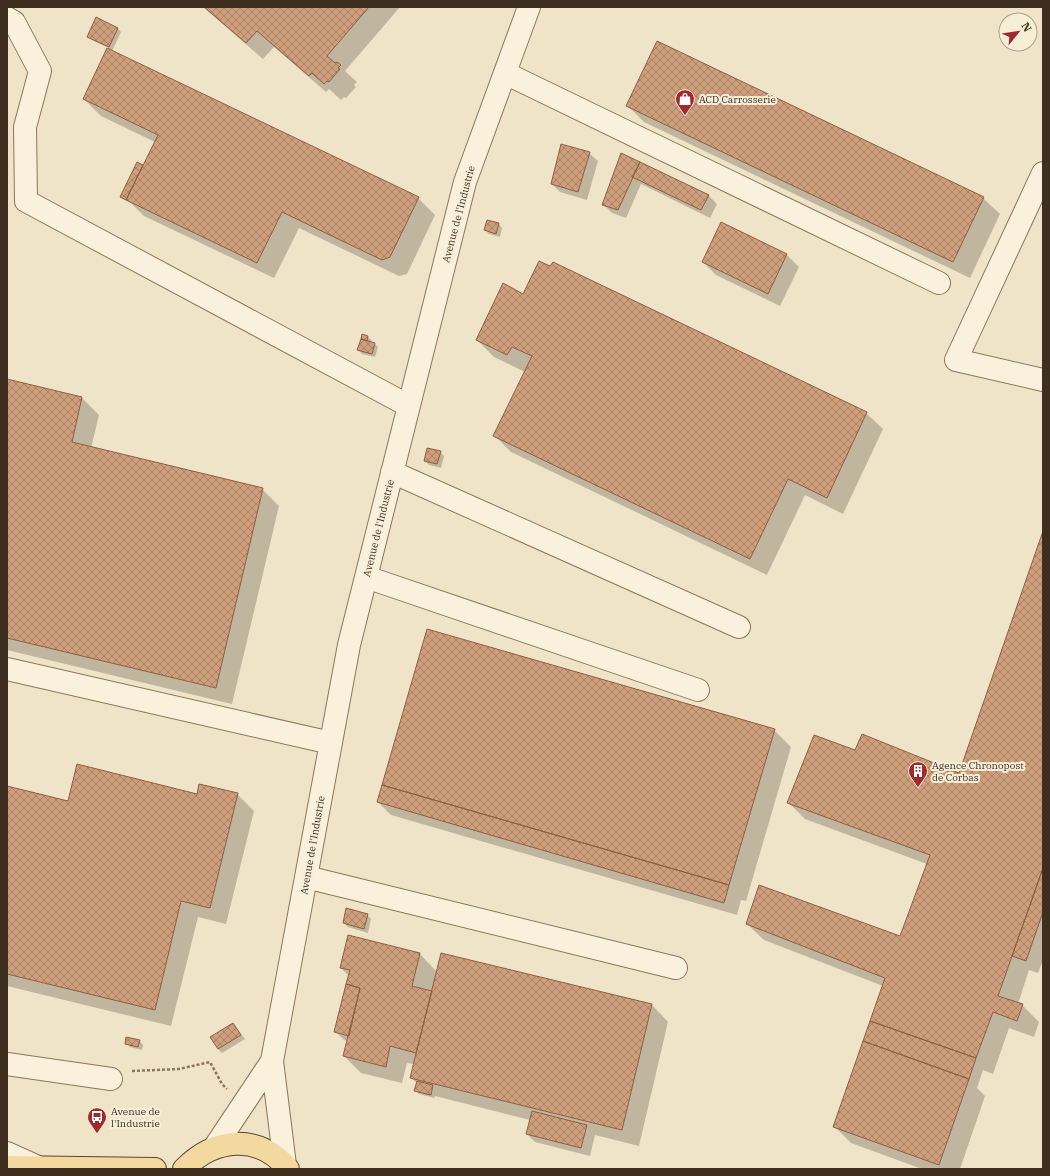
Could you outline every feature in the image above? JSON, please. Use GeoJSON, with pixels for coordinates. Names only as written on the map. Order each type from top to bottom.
{"type":"FeatureCollection","features":[{"type":"Feature","properties":{"kind":"main road"},"geometry":{"type":"LineString","coordinates":[[184,1169],[198,1156],[214,1148],[236,1144],[252,1146],[267,1151],[286,1167]]}},
{"type":"Feature","properties":{"kind":"main road"},"geometry":{"type":"LineString","coordinates":[[7,1167],[155,1169]]}},
{"type":"Feature","properties":{"kind":"street","name":"Avenue de l'Industrie"},"geometry":{"type":"LineString","coordinates":[[286,1167],[272,1061],[349,645],[465,182],[529,7]]}},
{"type":"Feature","properties":{"kind":"street"},"geometry":{"type":"LineString","coordinates":[[7,18],[14,22],[40,71],[25,127],[16,198],[409,406]]}},
{"type":"Feature","properties":{"kind":"street"},"geometry":{"type":"LineString","coordinates":[[505,73],[939,283]]}},
{"type":"Feature","properties":{"kind":"street"},"geometry":{"type":"LineString","coordinates":[[1043,173],[956,360],[1043,380]]}},
{"type":"Feature","properties":{"kind":"street"},"geometry":{"type":"LineString","coordinates":[[392,472],[739,627]]}},
{"type":"Feature","properties":{"kind":"street"},"geometry":{"type":"LineString","coordinates":[[366,577],[698,690]]}},
{"type":"Feature","properties":{"kind":"street"},"geometry":{"type":"LineString","coordinates":[[7,669],[331,743]]}},
{"type":"Feature","properties":{"kind":"street"},"geometry":{"type":"LineString","coordinates":[[306,877],[676,968]]}},
{"type":"Feature","properties":{"kind":"street","name":"Avenue de l'Industrie"},"geometry":{"type":"LineString","coordinates":[[214,1148],[272,1061]]}},
{"type":"Feature","properties":{"kind":"street"},"geometry":{"type":"LineString","coordinates":[[7,1064],[111,1079]]}},
{"type":"Feature","properties":{"kind":"street"},"geometry":{"type":"LineString","coordinates":[[7,1153],[38,1167]]}},
{"type":"Feature","properties":{"kind":"path"},"geometry":{"type":"LineString","coordinates":[[111,1079],[132,1071],[179,1069],[210,1062],[222,1084],[243,1104]]}},
{"type":"Feature","properties":{"kind":"building"},"geometry":{"type":"Polygon","coordinates":[[[204,7],[369,7],[327,56],[335,63],[337,62],[341,65],[338,68],[340,69],[329,82],[327,81],[324,84],[312,73],[309,76],[257,31],[246,43],[204,7]]]}},
{"type":"Feature","properties":{"kind":"building"},"geometry":{"type":"Polygon","coordinates":[[[96,17],[118,28],[109,47],[87,37],[96,17]]]}},
{"type":"Feature","properties":{"kind":"building"},"geometry":{"type":"Polygon","coordinates":[[[657,41],[984,197],[953,262],[626,106],[657,41]]]}},
{"type":"Feature","properties":{"kind":"building"},"geometry":{"type":"Polygon","coordinates":[[[107,48],[419,197],[390,257],[382,260],[282,212],[257,263],[126,200],[158,135],[83,99],[107,48]]]}},
{"type":"Feature","properties":{"kind":"building"},"geometry":{"type":"Polygon","coordinates":[[[561,144],[590,152],[578,192],[551,184],[561,144]]]}},
{"type":"Feature","properties":{"kind":"building"},"geometry":{"type":"Polygon","coordinates":[[[621,153],[640,162],[618,210],[602,205],[621,153]]]}},
{"type":"Feature","properties":{"kind":"building"},"geometry":{"type":"Polygon","coordinates":[[[137,162],[143,165],[126,200],[120,197],[137,162]]]}},
{"type":"Feature","properties":{"kind":"building"},"geometry":{"type":"Polygon","coordinates":[[[640,162],[709,195],[701,210],[632,177],[640,162]]]}},
{"type":"Feature","properties":{"kind":"building"},"geometry":{"type":"Polygon","coordinates":[[[487,220],[499,223],[496,234],[484,230],[487,220]]]}},
{"type":"Feature","properties":{"kind":"building"},"geometry":{"type":"Polygon","coordinates":[[[721,222],[787,254],[768,294],[702,262],[721,222]]]}},
{"type":"Feature","properties":{"kind":"building"},"geometry":{"type":"Polygon","coordinates":[[[539,261],[550,266],[553,262],[867,412],[827,498],[788,479],[750,559],[493,436],[532,356],[512,347],[507,355],[476,340],[503,283],[523,294],[539,261]]]}},
{"type":"Feature","properties":{"kind":"building"},"geometry":{"type":"Polygon","coordinates":[[[362,334],[368,336],[367,341],[361,339],[362,334]]]}},
{"type":"Feature","properties":{"kind":"building"},"geometry":{"type":"Polygon","coordinates":[[[361,339],[375,343],[372,354],[357,350],[361,339]]]}},
{"type":"Feature","properties":{"kind":"building"},"geometry":{"type":"Polygon","coordinates":[[[7,379],[82,397],[72,442],[263,488],[216,688],[7,638],[7,379]]]}},
{"type":"Feature","properties":{"kind":"building"},"geometry":{"type":"Polygon","coordinates":[[[427,448],[441,451],[437,464],[424,461],[427,448]]]}},
{"type":"Feature","properties":{"kind":"building","name":"Agence Chronopost de Corbas"},"geometry":{"type":"Polygon","coordinates":[[[1043,531],[1043,868],[998,996],[1023,1004],[1017,1021],[993,1012],[976,1058],[870,1021],[885,978],[746,924],[759,885],[900,936],[930,855],[787,803],[814,735],[855,750],[862,734],[959,773],[1043,531]]]}},
{"type":"Feature","properties":{"kind":"building"},"geometry":{"type":"Polygon","coordinates":[[[427,629],[775,729],[729,885],[382,785],[427,629]]]}},
{"type":"Feature","properties":{"kind":"building"},"geometry":{"type":"Polygon","coordinates":[[[77,764],[197,794],[199,784],[238,793],[210,908],[181,901],[155,1010],[7,974],[7,786],[68,801],[77,764]]]}},
{"type":"Feature","properties":{"kind":"building"},"geometry":{"type":"Polygon","coordinates":[[[382,785],[729,885],[724,903],[377,802],[382,785]]]}},
{"type":"Feature","properties":{"kind":"building"},"geometry":{"type":"Polygon","coordinates":[[[1043,868],[1043,912],[1026,961],[1012,956],[1043,868]]]}},
{"type":"Feature","properties":{"kind":"building"},"geometry":{"type":"Polygon","coordinates":[[[346,908],[368,914],[364,929],[343,923],[346,908]]]}},
{"type":"Feature","properties":{"kind":"building"},"geometry":{"type":"Polygon","coordinates":[[[348,935],[420,953],[412,986],[432,991],[416,1053],[390,1046],[386,1067],[343,1056],[360,988],[346,984],[350,970],[340,968],[348,935]]]}},
{"type":"Feature","properties":{"kind":"building"},"geometry":{"type":"Polygon","coordinates":[[[441,953],[652,1004],[622,1130],[410,1078],[441,953]]]}},
{"type":"Feature","properties":{"kind":"building"},"geometry":{"type":"Polygon","coordinates":[[[346,984],[360,988],[349,1036],[334,1032],[346,984]]]}},
{"type":"Feature","properties":{"kind":"building"},"geometry":{"type":"Polygon","coordinates":[[[870,1021],[976,1058],[969,1079],[863,1041],[870,1021]]]}},
{"type":"Feature","properties":{"kind":"building"},"geometry":{"type":"Polygon","coordinates":[[[233,1023],[241,1035],[218,1049],[210,1037],[233,1023]]]}},
{"type":"Feature","properties":{"kind":"building"},"geometry":{"type":"Polygon","coordinates":[[[126,1037],[140,1040],[138,1047],[125,1044],[126,1037]]]}},
{"type":"Feature","properties":{"kind":"building"},"geometry":{"type":"Polygon","coordinates":[[[863,1041],[969,1079],[939,1165],[833,1127],[863,1041]]]}},
{"type":"Feature","properties":{"kind":"building"},"geometry":{"type":"Polygon","coordinates":[[[417,1081],[433,1085],[431,1095],[414,1091],[417,1081]]]}},
{"type":"Feature","properties":{"kind":"building"},"geometry":{"type":"Polygon","coordinates":[[[532,1111],[587,1125],[581,1148],[526,1134],[532,1111]]]}},
{"type":"Feature","properties":{"kind":"place","name":"ACD Carrosserie"},"geometry":{"type":"Point","coordinates":[685,116]}},
{"type":"Feature","properties":{"kind":"place","name":"Agence Chronopost de Corbas"},"geometry":{"type":"Point","coordinates":[918,788]}},
{"type":"Feature","properties":{"kind":"place","name":"Avenue de l'Industrie"},"geometry":{"type":"Point","coordinates":[97,1134]}}]}
